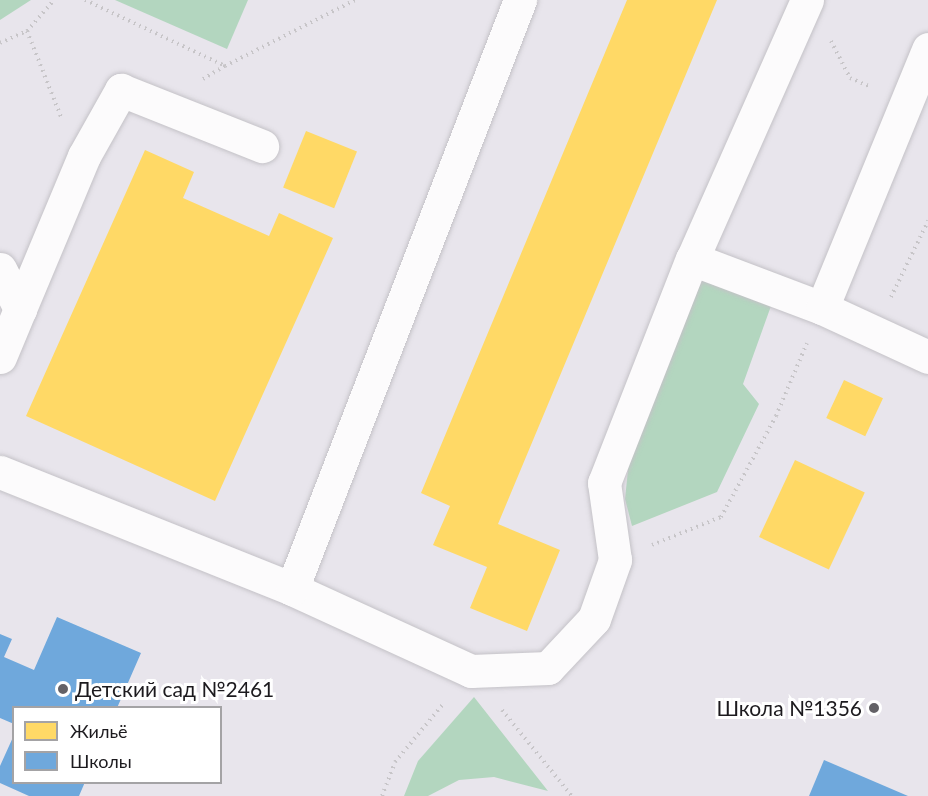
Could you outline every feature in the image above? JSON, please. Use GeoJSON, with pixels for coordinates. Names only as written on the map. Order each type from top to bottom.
{"type":"FeatureCollection","features":[{"type":"Feature","properties":{"kind":"lane"},"geometry":{"type":"LineString","coordinates":[[292,589],[520,0]]}},
{"type":"Feature","properties":{"kind":"lane"},"geometry":{"type":"LineString","coordinates":[[0,472],[292,589],[471,671],[548,668],[594,619],[615,560],[604,483],[692,259],[807,0]]}},
{"type":"Feature","properties":{"kind":"lane"},"geometry":{"type":"LineString","coordinates":[[822,308],[928,49]]}},
{"type":"Feature","properties":{"kind":"lane"},"geometry":{"type":"LineString","coordinates":[[0,357],[84,156],[121,90],[262,146]]}},
{"type":"Feature","properties":{"kind":"lane"},"geometry":{"type":"LineString","coordinates":[[692,259],[822,308],[928,357]]}},
{"type":"Feature","properties":{"kind":"lane"},"geometry":{"type":"LineString","coordinates":[[0,269],[20,309]]}},
{"type":"Feature","properties":{"kind":"path"},"geometry":{"type":"LineString","coordinates":[[0,43],[27,31],[54,0]]}},
{"type":"Feature","properties":{"kind":"path"},"geometry":{"type":"LineString","coordinates":[[85,0],[225,66],[355,0]]}},
{"type":"Feature","properties":{"kind":"path"},"geometry":{"type":"LineString","coordinates":[[27,31],[71,143],[84,156]]}},
{"type":"Feature","properties":{"kind":"path"},"geometry":{"type":"LineString","coordinates":[[830,39],[850,78],[906,102]]}},
{"type":"Feature","properties":{"kind":"path"},"geometry":{"type":"LineString","coordinates":[[873,332],[928,221]]}},
{"type":"Feature","properties":{"kind":"path"},"geometry":{"type":"LineString","coordinates":[[615,560],[721,517],[776,416],[822,308]]}},
{"type":"Feature","properties":{"kind":"path"},"geometry":{"type":"LineString","coordinates":[[381,796],[394,762],[471,671],[572,796]]}},
{"type":"Feature","properties":{"kind":"green space"},"geometry":{"type":"Polygon","coordinates":[[[0,0],[31,0],[0,20],[0,0]]]}},
{"type":"Feature","properties":{"kind":"green space"},"geometry":{"type":"Polygon","coordinates":[[[115,0],[248,0],[227,49],[115,0]]]}},
{"type":"Feature","properties":{"kind":"green space"},"geometry":{"type":"Polygon","coordinates":[[[702,280],[771,306],[743,384],[759,404],[717,492],[632,526],[625,499],[629,460],[702,280]]]}},
{"type":"Feature","properties":{"kind":"green space"},"geometry":{"type":"Polygon","coordinates":[[[474,697],[548,791],[494,777],[459,780],[428,796],[404,796],[418,761],[474,697]]]}},
{"type":"Feature","properties":{"kind":"building: Жильё"},"geometry":{"type":"Polygon","coordinates":[[[627,0],[717,0],[498,524],[560,550],[527,631],[470,608],[487,567],[433,545],[450,506],[421,493],[627,0]]]}},
{"type":"Feature","properties":{"kind":"building: Жильё"},"geometry":{"type":"Polygon","coordinates":[[[306,131],[357,152],[334,208],[283,188],[306,131]]]}},
{"type":"Feature","properties":{"kind":"building: Жильё"},"geometry":{"type":"Polygon","coordinates":[[[145,150],[194,172],[183,198],[269,236],[279,213],[333,238],[215,501],[26,416],[145,150]]]}},
{"type":"Feature","properties":{"kind":"building: Жильё"},"geometry":{"type":"Polygon","coordinates":[[[844,380],[883,398],[865,436],[826,418],[844,380]]]}},
{"type":"Feature","properties":{"kind":"building: Жильё"},"geometry":{"type":"Polygon","coordinates":[[[795,460],[865,493],[829,570],[759,537],[795,460]]]}},
{"type":"Feature","properties":{"kind":"building: Школы","name":"Детский сад №2461"},"geometry":{"type":"Polygon","coordinates":[[[57,617],[141,653],[118,706],[12,706],[12,723],[0,718],[0,634],[12,639],[4,657],[34,670],[57,617]]]}},
{"type":"Feature","properties":{"kind":"building: Школы"},"geometry":{"type":"Polygon","coordinates":[[[12,739],[12,784],[84,784],[79,796],[29,796],[0,783],[0,766],[12,739]]]}},
{"type":"Feature","properties":{"kind":"building: Школы"},"geometry":{"type":"Polygon","coordinates":[[[824,760],[908,796],[809,796],[824,760]]]}},
{"type":"Feature","properties":{"kind":"place","name":"Детский сад №2461"},"geometry":{"type":"Point","coordinates":[63,689]}},
{"type":"Feature","properties":{"kind":"place","name":"Школа №1356"},"geometry":{"type":"Point","coordinates":[874,708]}}]}
